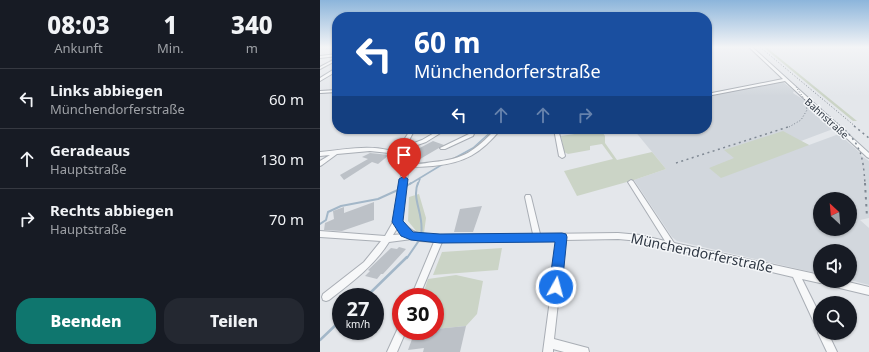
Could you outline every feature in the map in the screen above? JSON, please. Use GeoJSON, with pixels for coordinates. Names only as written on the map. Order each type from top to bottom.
{"type":"FeatureCollection","features":[{"type":"Feature","properties":{"kind":"street"},"geometry":{"type":"LineString","coordinates":[[320,70],[330,63]]}},
{"type":"Feature","properties":{"kind":"street","name":"Bahnstraße"},"geometry":{"type":"LineString","coordinates":[[768,63],[869,156]]}},
{"type":"Feature","properties":{"kind":"street"},"geometry":{"type":"LineString","coordinates":[[320,70],[332,69]]}},
{"type":"Feature","properties":{"kind":"street"},"geometry":{"type":"LineString","coordinates":[[320,80],[332,72]]}},
{"type":"Feature","properties":{"kind":"street"},"geometry":{"type":"LineString","coordinates":[[712,94],[786,80]]}},
{"type":"Feature","properties":{"kind":"street"},"geometry":{"type":"LineString","coordinates":[[320,92],[332,92]]}},
{"type":"Feature","properties":{"kind":"street"},"geometry":{"type":"LineString","coordinates":[[401,149],[409,134]]}},
{"type":"Feature","properties":{"kind":"street"},"geometry":{"type":"LineString","coordinates":[[395,154],[401,149],[424,141],[436,134]]}},
{"type":"Feature","properties":{"kind":"street"},"geometry":{"type":"LineString","coordinates":[[443,148],[472,134]]}},
{"type":"Feature","properties":{"kind":"street"},"geometry":{"type":"LineString","coordinates":[[320,154],[370,150],[389,151],[395,154],[399,160],[406,164],[415,165],[449,163],[470,156],[494,134]]}},
{"type":"Feature","properties":{"kind":"street"},"geometry":{"type":"LineString","coordinates":[[557,134],[562,156]]}},
{"type":"Feature","properties":{"kind":"street"},"geometry":{"type":"LineString","coordinates":[[320,164],[335,153]]}},
{"type":"Feature","properties":{"kind":"street"},"geometry":{"type":"LineString","coordinates":[[326,297],[370,262],[389,240],[398,222],[406,164]]}},
{"type":"Feature","properties":{"kind":"street"},"geometry":{"type":"LineString","coordinates":[[404,176],[415,165]]}},
{"type":"Feature","properties":{"kind":"street"},"geometry":{"type":"LineString","coordinates":[[631,182],[671,244]]}},
{"type":"Feature","properties":{"kind":"street"},"geometry":{"type":"LineString","coordinates":[[528,197],[537,237]]}},
{"type":"Feature","properties":{"kind":"street"},"geometry":{"type":"LineString","coordinates":[[398,222],[405,232],[414,237]]}},
{"type":"Feature","properties":{"kind":"street","name":"Münchendorferstraße"},"geometry":{"type":"LineString","coordinates":[[320,234],[389,240],[414,237],[440,239],[618,236],[640,238],[671,244],[813,278]]}},
{"type":"Feature","properties":{"kind":"street"},"geometry":{"type":"LineString","coordinates":[[562,237],[549,348],[584,352]]}},
{"type":"Feature","properties":{"kind":"street"},"geometry":{"type":"LineString","coordinates":[[419,288],[440,239]]}},
{"type":"Feature","properties":{"kind":"street"},"geometry":{"type":"LineString","coordinates":[[796,274],[813,311]]}},
{"type":"Feature","properties":{"kind":"street"},"geometry":{"type":"LineString","coordinates":[[856,288],[869,291]]}},
{"type":"Feature","properties":{"kind":"street"},"geometry":{"type":"LineString","coordinates":[[392,352],[397,340]]}},
{"type":"Feature","properties":{"kind":"street"},"geometry":{"type":"LineString","coordinates":[[826,340],[832,352]]}},
{"type":"Feature","properties":{"kind":"shaded area"},"geometry":{"type":"Polygon","coordinates":[[[782,81],[794,91],[793,93],[804,100],[806,104],[809,105],[833,129],[801,141],[809,145],[839,134],[859,152],[860,155],[869,161],[869,218],[860,220],[869,228],[869,285],[857,282],[857,244],[813,244],[813,272],[677,241],[672,237],[634,180],[666,169],[637,134],[712,134],[712,95],[782,81]]]}},
{"type":"Feature","properties":{"kind":"green space"},"geometry":{"type":"Polygon","coordinates":[[[783,63],[786,63],[857,121],[853,121],[783,63]]]}},
{"type":"Feature","properties":{"kind":"green space"},"geometry":{"type":"Polygon","coordinates":[[[783,131],[809,145],[721,178],[709,168],[734,158],[724,150],[783,131]]]}},
{"type":"Feature","properties":{"kind":"green space"},"geometry":{"type":"Polygon","coordinates":[[[574,134],[604,134],[605,143],[617,160],[652,152],[666,169],[634,180],[577,196],[564,171],[613,159],[602,144],[590,146],[590,150],[568,154],[564,152],[561,136],[574,134]]]}},
{"type":"Feature","properties":{"kind":"green space"},"geometry":{"type":"Polygon","coordinates":[[[419,194],[426,218],[424,233],[417,232],[408,221],[409,197],[419,194]]]}},
{"type":"Feature","properties":{"kind":"green space"},"geometry":{"type":"Polygon","coordinates":[[[502,248],[498,270],[433,275],[442,252],[502,248]]]}},
{"type":"Feature","properties":{"kind":"green space"},"geometry":{"type":"Polygon","coordinates":[[[456,275],[483,281],[477,314],[466,326],[444,328],[444,288],[425,288],[428,279],[456,275]]]}},
{"type":"Feature","properties":{"kind":"building"},"geometry":{"type":"Polygon","coordinates":[[[433,141],[444,145],[415,162],[403,158],[409,155],[405,153],[413,149],[416,150],[433,141]]]}},
{"type":"Feature","properties":{"kind":"building"},"geometry":{"type":"Polygon","coordinates":[[[370,153],[389,155],[378,164],[372,162],[344,180],[340,175],[368,159],[362,157],[370,153]]]}},
{"type":"Feature","properties":{"kind":"building"},"geometry":{"type":"Polygon","coordinates":[[[374,202],[374,220],[342,231],[324,230],[325,223],[334,219],[333,211],[344,207],[344,213],[374,202]]]}},
{"type":"Feature","properties":{"kind":"building"},"geometry":{"type":"Polygon","coordinates":[[[482,206],[473,232],[454,232],[460,209],[482,206]]]}},
{"type":"Feature","properties":{"kind":"building"},"geometry":{"type":"Polygon","coordinates":[[[399,247],[406,249],[383,274],[381,274],[377,279],[365,276],[370,271],[368,270],[391,248],[397,249],[399,247]]]}},
{"type":"Feature","properties":{"kind":"building"},"geometry":{"type":"Polygon","coordinates":[[[466,326],[460,352],[423,352],[424,348],[408,350],[412,340],[444,340],[444,328],[466,326]]]}},
{"type":"Feature","properties":{"kind":"waterway"},"geometry":{"type":"LineString","coordinates":[[453,159],[473,148],[488,134]]}},
{"type":"Feature","properties":{"kind":"waterway"},"geometry":{"type":"LineString","coordinates":[[410,184],[443,164]]}},
{"type":"Feature","properties":{"kind":"waterway"},"geometry":{"type":"LineString","coordinates":[[418,184],[420,179]]}},
{"type":"Feature","properties":{"kind":"waterway"},"geometry":{"type":"LineString","coordinates":[[405,187],[411,183]]}},
{"type":"Feature","properties":{"kind":"waterway"},"geometry":{"type":"LineString","coordinates":[[418,183],[416,195],[422,228],[421,235]]}},
{"type":"Feature","properties":{"kind":"waterway"},"geometry":{"type":"LineString","coordinates":[[320,224],[326,220],[328,212],[341,206],[378,199],[400,189]]}},
{"type":"Feature","properties":{"kind":"waterway"},"geometry":{"type":"LineString","coordinates":[[407,258],[420,239]]}},
{"type":"Feature","properties":{"kind":"waterway"},"geometry":{"type":"LineString","coordinates":[[375,288],[407,257]]}},
{"type":"Feature","properties":{"kind":"waterway"},"geometry":{"type":"LineString","coordinates":[[320,340],[332,329]]}},
{"type":"Feature","properties":{"kind":"railway"},"geometry":{"type":"LineString","coordinates":[[780,63],[856,127]]}},
{"type":"Feature","properties":{"kind":"railway"},"geometry":{"type":"LineString","coordinates":[[790,126],[801,120],[807,110],[805,100],[796,87]]}},
{"type":"Feature","properties":{"kind":"railway"},"geometry":{"type":"LineString","coordinates":[[819,107],[842,127]]}},
{"type":"Feature","properties":{"kind":"railway"},"geometry":{"type":"LineString","coordinates":[[676,163],[790,126]]}},
{"type":"Feature","properties":{"kind":"railway"},"geometry":{"type":"LineString","coordinates":[[854,126],[869,138]]}},
{"type":"Feature","properties":{"kind":"railway"},"geometry":{"type":"LineString","coordinates":[[842,127],[848,133],[860,152],[865,184]]}},
{"type":"Feature","properties":{"kind":"railway"},"geometry":{"type":"LineString","coordinates":[[865,183],[867,217]]}},
{"type":"Feature","properties":{"kind":"route"},"geometry":{"type":"LineString","coordinates":[[404,179],[398,222],[405,232],[411,236],[440,239],[562,237],[556,287]]}}]}
